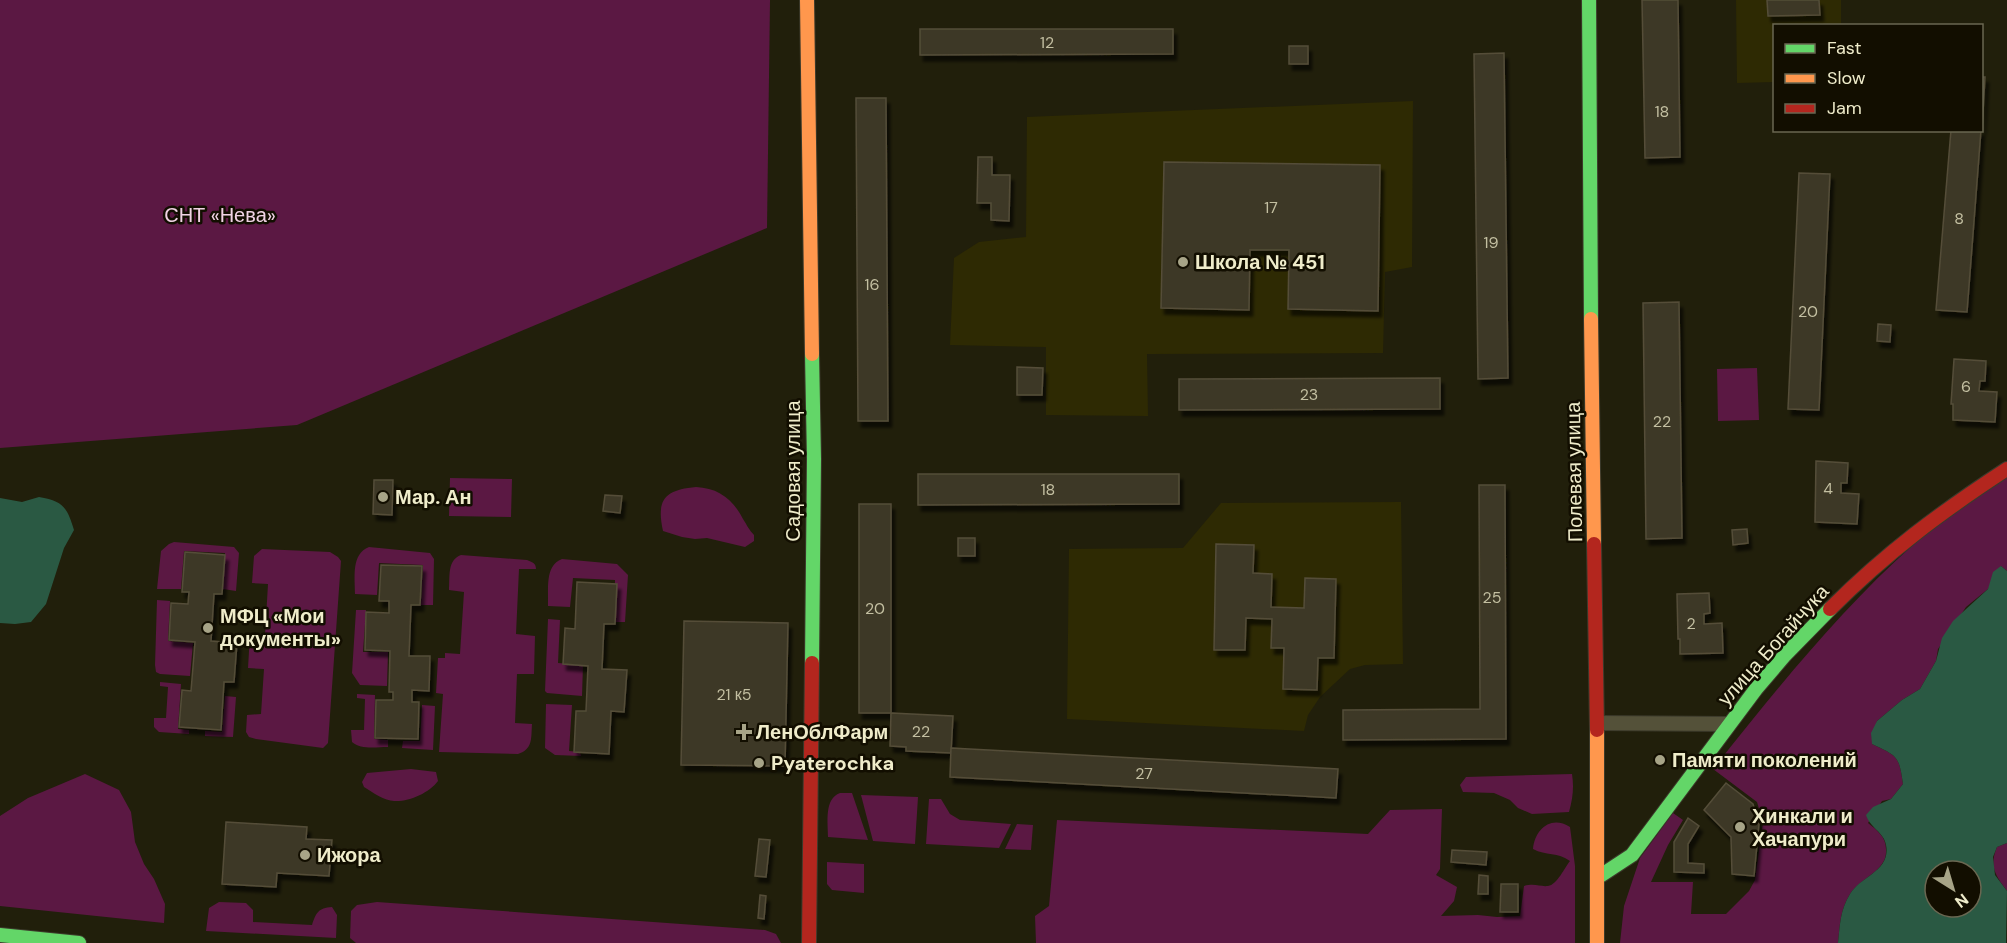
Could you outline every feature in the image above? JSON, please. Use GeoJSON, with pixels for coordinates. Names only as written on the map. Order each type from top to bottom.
{"type":"FeatureCollection","features":[{"type":"Feature","properties":{"kind":"street","name":"Садовая улица"},"geometry":{"type":"LineString","coordinates":[[807,0],[814,459],[809,943]]}},
{"type":"Feature","properties":{"kind":"street","name":"Полевая улица"},"geometry":{"type":"LineString","coordinates":[[1589,0],[1597,723],[1597,943]]}},
{"type":"Feature","properties":{"kind":"street","name":"улица Богайчука"},"geometry":{"type":"LineString","coordinates":[[1598,878],[1632,855],[1728,724],[1785,655],[1889,553],[1942,511],[2007,468]]}},
{"type":"Feature","properties":{"kind":"street"},"geometry":{"type":"LineString","coordinates":[[1597,723],[1728,724]]}},
{"type":"Feature","properties":{"kind":"street"},"geometry":{"type":"LineString","coordinates":[[0,935],[79,943]]}},
{"type":"Feature","properties":{"kind":"shaded area"},"geometry":{"type":"Polygon","coordinates":[[[1736,0],[1841,0],[1841,24],[1773,24],[1773,82],[1737,83],[1736,0]]]}},
{"type":"Feature","properties":{"kind":"shaded area","name":"Школа № 451"},"geometry":{"type":"Polygon","coordinates":[[[1413,101],[1412,267],[1385,272],[1383,353],[1147,354],[1148,416],[1046,415],[1046,347],[950,345],[954,258],[979,242],[1026,237],[1027,117],[1413,101]]]}},
{"type":"Feature","properties":{"kind":"shaded area"},"geometry":{"type":"Polygon","coordinates":[[[39,497],[63,506],[74,530],[64,548],[46,604],[31,622],[0,623],[0,498],[22,502],[39,497]]]}},
{"type":"Feature","properties":{"kind":"shaded area"},"geometry":{"type":"Polygon","coordinates":[[[1401,502],[1403,664],[1365,665],[1350,669],[1320,697],[1308,715],[1304,731],[1067,719],[1069,549],[1183,548],[1221,503],[1401,502]]]}},
{"type":"Feature","properties":{"kind":"shaded area"},"geometry":{"type":"Polygon","coordinates":[[[2001,566],[2007,571],[2007,843],[1997,847],[1993,857],[1995,875],[2007,891],[2006,943],[1838,943],[1841,918],[1850,894],[1880,867],[1886,854],[1885,841],[1866,815],[1873,807],[1891,799],[1903,784],[1898,762],[1892,754],[1872,744],[1871,733],[1877,721],[1902,700],[1920,689],[1936,661],[1942,638],[1953,621],[1988,589],[1993,572],[2001,566]]]}},
{"type":"Feature","properties":{"kind":"green space","name":"СНТ «Нева»"},"geometry":{"type":"Polygon","coordinates":[[[0,0],[770,0],[767,228],[297,425],[0,448],[0,0]]]}},
{"type":"Feature","properties":{"kind":"green space"},"geometry":{"type":"Polygon","coordinates":[[[1757,368],[1759,420],[1718,421],[1717,369],[1757,368]]]}},
{"type":"Feature","properties":{"kind":"green space"},"geometry":{"type":"Polygon","coordinates":[[[2007,473],[2007,571],[2001,566],[1988,589],[1966,607],[1938,649],[1936,661],[1920,689],[1902,700],[1877,721],[1872,744],[1892,754],[1900,767],[1903,784],[1891,799],[1882,801],[1868,823],[1883,837],[1886,845],[1885,857],[1883,863],[1850,894],[1841,918],[1838,943],[1620,943],[1624,906],[1640,858],[1673,813],[1683,820],[1668,845],[1651,882],[1693,882],[1691,914],[1726,914],[1749,891],[1755,880],[1763,822],[1757,802],[1713,769],[1784,681],[1859,597],[1924,535],[2007,473]]]}},
{"type":"Feature","properties":{"kind":"green space"},"geometry":{"type":"Polygon","coordinates":[[[450,478],[512,479],[511,517],[449,516],[450,478]]]}},
{"type":"Feature","properties":{"kind":"green space"},"geometry":{"type":"Polygon","coordinates":[[[696,487],[718,492],[730,500],[754,535],[754,541],[745,547],[707,538],[682,537],[663,531],[661,511],[665,498],[685,488],[696,487]]]}},
{"type":"Feature","properties":{"kind":"green space"},"geometry":{"type":"Polygon","coordinates":[[[174,542],[234,547],[239,553],[236,591],[223,589],[225,553],[184,551],[181,589],[157,589],[161,551],[174,542]]]}},
{"type":"Feature","properties":{"kind":"green space"},"geometry":{"type":"Polygon","coordinates":[[[369,547],[430,553],[434,559],[433,605],[421,605],[423,565],[379,563],[377,595],[355,594],[357,560],[363,550],[369,547]]]}},
{"type":"Feature","properties":{"kind":"green space"},"geometry":{"type":"Polygon","coordinates":[[[262,549],[330,552],[341,561],[328,743],[323,748],[256,739],[249,737],[246,732],[247,715],[261,714],[264,669],[248,668],[250,634],[265,635],[268,584],[252,583],[254,556],[262,549]]]}},
{"type":"Feature","properties":{"kind":"green space"},"geometry":{"type":"Polygon","coordinates":[[[461,555],[527,560],[536,567],[536,569],[519,569],[516,634],[535,636],[534,674],[517,674],[515,723],[532,724],[529,746],[518,754],[439,752],[443,694],[436,693],[438,658],[445,658],[445,653],[460,654],[464,592],[449,590],[451,565],[461,555]]]}},
{"type":"Feature","properties":{"kind":"green space"},"geometry":{"type":"Polygon","coordinates":[[[562,559],[617,564],[628,575],[625,622],[614,622],[615,580],[573,578],[570,607],[548,606],[550,573],[556,562],[562,559]]]}},
{"type":"Feature","properties":{"kind":"green space"},"geometry":{"type":"Polygon","coordinates":[[[157,600],[170,601],[168,641],[193,643],[190,676],[156,672],[157,600]]]}},
{"type":"Feature","properties":{"kind":"green space"},"geometry":{"type":"Polygon","coordinates":[[[356,610],[366,610],[363,652],[388,652],[387,686],[360,685],[352,673],[356,610]]]}},
{"type":"Feature","properties":{"kind":"green space"},"geometry":{"type":"Polygon","coordinates":[[[548,619],[560,620],[558,663],[583,665],[582,696],[545,691],[548,619]]]}},
{"type":"Feature","properties":{"kind":"green space"},"geometry":{"type":"Polygon","coordinates":[[[160,682],[181,684],[178,729],[189,730],[189,734],[159,732],[154,727],[154,718],[166,718],[168,687],[160,686],[160,682]]]}},
{"type":"Feature","properties":{"kind":"green space"},"geometry":{"type":"Polygon","coordinates":[[[357,694],[375,695],[374,739],[388,740],[388,747],[364,747],[352,742],[351,730],[364,730],[365,699],[357,698],[357,694]]]}},
{"type":"Feature","properties":{"kind":"green space"},"geometry":{"type":"Polygon","coordinates":[[[225,696],[236,697],[233,737],[205,736],[205,731],[222,732],[225,696]]]}},
{"type":"Feature","properties":{"kind":"green space"},"geometry":{"type":"Polygon","coordinates":[[[546,704],[572,705],[569,751],[580,752],[581,756],[555,755],[545,748],[546,704]]]}},
{"type":"Feature","properties":{"kind":"green space"},"geometry":{"type":"Polygon","coordinates":[[[422,705],[435,706],[433,750],[402,748],[403,741],[420,741],[422,705]]]}},
{"type":"Feature","properties":{"kind":"green space"},"geometry":{"type":"Polygon","coordinates":[[[411,769],[436,772],[438,781],[418,796],[394,801],[375,794],[364,787],[362,782],[367,773],[411,769]]]}},
{"type":"Feature","properties":{"kind":"green space"},"geometry":{"type":"Polygon","coordinates":[[[85,774],[119,790],[131,812],[135,842],[165,904],[164,923],[0,906],[0,816],[28,798],[85,774]]]}},
{"type":"Feature","properties":{"kind":"green space"},"geometry":{"type":"Polygon","coordinates":[[[1572,774],[1573,793],[1569,812],[1532,814],[1494,793],[1463,792],[1460,785],[1466,777],[1572,774]]]}},
{"type":"Feature","properties":{"kind":"green space"},"geometry":{"type":"Polygon","coordinates":[[[840,793],[852,793],[868,840],[828,837],[829,806],[831,800],[840,793]]]}},
{"type":"Feature","properties":{"kind":"green space"},"geometry":{"type":"Polygon","coordinates":[[[861,795],[918,797],[915,844],[873,841],[861,795]]]}},
{"type":"Feature","properties":{"kind":"green space"},"geometry":{"type":"Polygon","coordinates":[[[929,799],[941,799],[950,814],[960,820],[1011,824],[999,848],[926,844],[929,799]]]}},
{"type":"Feature","properties":{"kind":"green space"},"geometry":{"type":"Polygon","coordinates":[[[1442,809],[1440,869],[1436,875],[1457,887],[1454,901],[1441,916],[1520,916],[1524,886],[1551,885],[1570,861],[1561,856],[1533,849],[1537,835],[1550,823],[1570,827],[1575,866],[1575,943],[1036,943],[1035,916],[1049,906],[1057,820],[1368,834],[1390,810],[1442,809]]]}},
{"type":"Feature","properties":{"kind":"green space"},"geometry":{"type":"Polygon","coordinates":[[[1017,824],[1033,825],[1031,850],[1005,849],[1017,824]]]}},
{"type":"Feature","properties":{"kind":"green space"},"geometry":{"type":"Polygon","coordinates":[[[2007,843],[2007,891],[1996,875],[1993,865],[1997,847],[2007,843]]]}},
{"type":"Feature","properties":{"kind":"green space"},"geometry":{"type":"Polygon","coordinates":[[[827,862],[864,864],[864,893],[832,890],[827,884],[827,862]]]}},
{"type":"Feature","properties":{"kind":"green space"},"geometry":{"type":"Polygon","coordinates":[[[219,902],[246,903],[253,910],[253,922],[312,925],[318,912],[332,907],[337,915],[336,938],[206,931],[209,908],[219,902]]]}},
{"type":"Feature","properties":{"kind":"green space"},"geometry":{"type":"Polygon","coordinates":[[[377,902],[765,930],[776,934],[781,943],[356,943],[350,938],[351,911],[357,905],[377,902]]]}},
{"type":"Feature","properties":{"kind":"building"},"geometry":{"type":"Polygon","coordinates":[[[1642,0],[1678,0],[1680,157],[1645,158],[1642,0]]]}},
{"type":"Feature","properties":{"kind":"building"},"geometry":{"type":"Polygon","coordinates":[[[1767,0],[1819,0],[1820,15],[1768,16],[1767,0]]]}},
{"type":"Feature","properties":{"kind":"building"},"geometry":{"type":"Polygon","coordinates":[[[920,29],[1173,29],[1173,54],[920,55],[920,29]]]}},
{"type":"Feature","properties":{"kind":"building"},"geometry":{"type":"Polygon","coordinates":[[[1289,46],[1308,46],[1308,64],[1289,64],[1289,46]]]}},
{"type":"Feature","properties":{"kind":"building"},"geometry":{"type":"Polygon","coordinates":[[[1504,53],[1508,378],[1478,379],[1474,54],[1504,53]]]}},
{"type":"Feature","properties":{"kind":"building"},"geometry":{"type":"Polygon","coordinates":[[[1983,77],[1985,77],[1983,112],[1983,77]]]}},
{"type":"Feature","properties":{"kind":"building"},"geometry":{"type":"Polygon","coordinates":[[[856,98],[886,98],[888,421],[858,421],[856,98]]]}},
{"type":"Feature","properties":{"kind":"building"},"geometry":{"type":"Polygon","coordinates":[[[1951,132],[1981,132],[1967,312],[1936,310],[1951,132]]]}},
{"type":"Feature","properties":{"kind":"building"},"geometry":{"type":"Polygon","coordinates":[[[978,157],[992,157],[992,175],[1010,175],[1009,221],[991,220],[991,203],[977,203],[978,157]]]}},
{"type":"Feature","properties":{"kind":"building"},"geometry":{"type":"Polygon","coordinates":[[[1164,162],[1380,165],[1378,311],[1288,309],[1289,250],[1250,250],[1249,310],[1161,308],[1164,162]]]}},
{"type":"Feature","properties":{"kind":"building"},"geometry":{"type":"Polygon","coordinates":[[[1799,173],[1830,174],[1819,410],[1788,409],[1799,173]]]}},
{"type":"Feature","properties":{"kind":"building"},"geometry":{"type":"Polygon","coordinates":[[[1679,302],[1682,538],[1646,539],[1643,303],[1679,302]]]}},
{"type":"Feature","properties":{"kind":"building"},"geometry":{"type":"Polygon","coordinates":[[[1878,324],[1891,325],[1890,342],[1877,341],[1878,324]]]}},
{"type":"Feature","properties":{"kind":"building"},"geometry":{"type":"Polygon","coordinates":[[[1954,359],[1986,361],[1985,381],[1980,381],[1979,391],[1997,392],[1995,422],[1953,420],[1953,404],[1951,404],[1954,359]]]}},
{"type":"Feature","properties":{"kind":"building"},"geometry":{"type":"Polygon","coordinates":[[[1017,367],[1043,368],[1042,395],[1017,395],[1017,367]]]}},
{"type":"Feature","properties":{"kind":"building"},"geometry":{"type":"Polygon","coordinates":[[[1440,378],[1440,409],[1179,410],[1179,379],[1440,378]]]}},
{"type":"Feature","properties":{"kind":"building"},"geometry":{"type":"Polygon","coordinates":[[[1816,461],[1848,463],[1847,483],[1841,483],[1841,493],[1859,494],[1857,524],[1815,522],[1816,461]]]}},
{"type":"Feature","properties":{"kind":"building"},"geometry":{"type":"Polygon","coordinates":[[[918,474],[1179,474],[1179,504],[918,505],[918,474]]]}},
{"type":"Feature","properties":{"kind":"building","name":"Мар. Ан"},"geometry":{"type":"Polygon","coordinates":[[[374,480],[393,480],[392,515],[373,514],[374,480]]]}},
{"type":"Feature","properties":{"kind":"building"},"geometry":{"type":"Polygon","coordinates":[[[1479,485],[1505,485],[1506,739],[1343,740],[1343,710],[1480,709],[1479,485]]]}},
{"type":"Feature","properties":{"kind":"building"},"geometry":{"type":"Polygon","coordinates":[[[605,495],[622,496],[620,513],[603,511],[605,495]]]}},
{"type":"Feature","properties":{"kind":"building"},"geometry":{"type":"Polygon","coordinates":[[[859,504],[891,504],[891,713],[859,713],[859,504]]]}},
{"type":"Feature","properties":{"kind":"building"},"geometry":{"type":"Polygon","coordinates":[[[1747,529],[1748,543],[1733,545],[1732,530],[1747,529]]]}},
{"type":"Feature","properties":{"kind":"building"},"geometry":{"type":"Polygon","coordinates":[[[958,538],[975,538],[975,556],[958,556],[958,538]]]}},
{"type":"Feature","properties":{"kind":"building"},"geometry":{"type":"Polygon","coordinates":[[[1216,544],[1254,545],[1253,573],[1272,574],[1271,607],[1304,608],[1305,578],[1336,579],[1334,658],[1318,658],[1317,690],[1283,689],[1284,648],[1271,648],[1272,619],[1246,618],[1245,650],[1214,650],[1216,544]]]}},
{"type":"Feature","properties":{"kind":"building"},"geometry":{"type":"Polygon","coordinates":[[[185,552],[225,555],[222,594],[214,594],[211,641],[237,643],[234,682],[224,682],[221,730],[179,727],[182,690],[191,691],[195,642],[169,640],[171,603],[188,604],[189,592],[182,592],[185,552]]]}},
{"type":"Feature","properties":{"kind":"building"},"geometry":{"type":"Polygon","coordinates":[[[381,565],[422,566],[420,605],[411,605],[409,656],[430,656],[429,691],[412,690],[412,702],[419,702],[418,739],[375,738],[376,700],[393,700],[393,692],[389,692],[390,651],[365,650],[366,612],[389,613],[389,601],[379,601],[381,565]]]}},
{"type":"Feature","properties":{"kind":"building"},"geometry":{"type":"Polygon","coordinates":[[[577,582],[617,584],[615,624],[604,624],[602,669],[627,670],[624,712],[611,711],[609,754],[574,752],[576,711],[586,711],[588,666],[563,664],[565,628],[575,629],[577,582]]]}},
{"type":"Feature","properties":{"kind":"building"},"geometry":{"type":"Polygon","coordinates":[[[1709,593],[1710,613],[1704,614],[1704,624],[1722,623],[1723,653],[1680,654],[1677,594],[1709,593]]]}},
{"type":"Feature","properties":{"kind":"building"},"geometry":{"type":"Polygon","coordinates":[[[684,621],[788,623],[785,766],[681,765],[684,621]]]}},
{"type":"Feature","properties":{"kind":"building"},"geometry":{"type":"Polygon","coordinates":[[[891,713],[953,716],[951,753],[906,751],[906,747],[890,746],[891,713]]]}},
{"type":"Feature","properties":{"kind":"building"},"geometry":{"type":"Polygon","coordinates":[[[951,748],[1338,769],[1336,798],[950,777],[951,748]]]}},
{"type":"Feature","properties":{"kind":"building","name":"Хинкали и Хачапури"},"geometry":{"type":"Polygon","coordinates":[[[1726,783],[1753,804],[1759,824],[1754,876],[1732,874],[1731,837],[1704,810],[1726,783]]]}},
{"type":"Feature","properties":{"kind":"building"},"geometry":{"type":"Polygon","coordinates":[[[1688,818],[1699,826],[1688,844],[1688,863],[1704,864],[1704,873],[1674,872],[1674,842],[1688,818]]]}},
{"type":"Feature","properties":{"kind":"building"},"geometry":{"type":"Polygon","coordinates":[[[226,822],[307,827],[306,839],[332,840],[329,876],[277,873],[276,887],[222,884],[226,822]]]}},
{"type":"Feature","properties":{"kind":"building"},"geometry":{"type":"Polygon","coordinates":[[[759,839],[770,840],[766,877],[755,876],[759,839]]]}},
{"type":"Feature","properties":{"kind":"building"},"geometry":{"type":"Polygon","coordinates":[[[1452,850],[1487,852],[1486,865],[1451,862],[1452,850]]]}},
{"type":"Feature","properties":{"kind":"building"},"geometry":{"type":"Polygon","coordinates":[[[1479,875],[1488,876],[1488,894],[1478,894],[1479,875]]]}},
{"type":"Feature","properties":{"kind":"building"},"geometry":{"type":"Polygon","coordinates":[[[1501,884],[1518,884],[1518,912],[1500,912],[1501,884]]]}},
{"type":"Feature","properties":{"kind":"building"},"geometry":{"type":"Polygon","coordinates":[[[760,895],[766,896],[764,919],[758,918],[760,895]]]}},
{"type":"Feature","properties":{"kind":"traffic: fast"},"geometry":{"type":"LineString","coordinates":[[1589,0],[1591,319]]}},
{"type":"Feature","properties":{"kind":"traffic: fast"},"geometry":{"type":"LineString","coordinates":[[812,354],[814,459],[812,663]]}},
{"type":"Feature","properties":{"kind":"traffic: fast"},"geometry":{"type":"LineString","coordinates":[[1597,878],[1632,855],[1756,689],[1830,609]]}},
{"type":"Feature","properties":{"kind":"traffic: fast"},"geometry":{"type":"LineString","coordinates":[[0,935],[79,943]]}},
{"type":"Feature","properties":{"kind":"traffic: slow"},"geometry":{"type":"LineString","coordinates":[[807,0],[812,354]]}},
{"type":"Feature","properties":{"kind":"traffic: slow"},"geometry":{"type":"LineString","coordinates":[[1591,319],[1594,544]]}},
{"type":"Feature","properties":{"kind":"traffic: slow"},"geometry":{"type":"LineString","coordinates":[[1597,730],[1597,943]]}},
{"type":"Feature","properties":{"kind":"traffic: jam"},"geometry":{"type":"LineString","coordinates":[[1830,609],[1915,534],[2007,469]]}},
{"type":"Feature","properties":{"kind":"traffic: jam"},"geometry":{"type":"LineString","coordinates":[[1594,544],[1597,730]]}},
{"type":"Feature","properties":{"kind":"traffic: jam"},"geometry":{"type":"LineString","coordinates":[[809,943],[812,663]]}},
{"type":"Feature","properties":{"kind":"place","name":"Школа № 451"},"geometry":{"type":"Point","coordinates":[1183,262]}},
{"type":"Feature","properties":{"kind":"place","name":"Мар. Ан"},"geometry":{"type":"Point","coordinates":[383,497]}},
{"type":"Feature","properties":{"kind":"place","name":"МФЦ «Мои документы»"},"geometry":{"type":"Point","coordinates":[208,628]}},
{"type":"Feature","properties":{"kind":"place","name":"ЛенОблФарм"},"geometry":{"type":"Point","coordinates":[744,732]}},
{"type":"Feature","properties":{"kind":"place","name":"Памяти поколений"},"geometry":{"type":"Point","coordinates":[1660,760]}},
{"type":"Feature","properties":{"kind":"place","name":"Pyaterochka"},"geometry":{"type":"Point","coordinates":[759,763]}},
{"type":"Feature","properties":{"kind":"place","name":"Хинкали и Хачапури"},"geometry":{"type":"Point","coordinates":[1740,827]}},
{"type":"Feature","properties":{"kind":"place","name":"Ижора"},"geometry":{"type":"Point","coordinates":[305,855]}}]}
